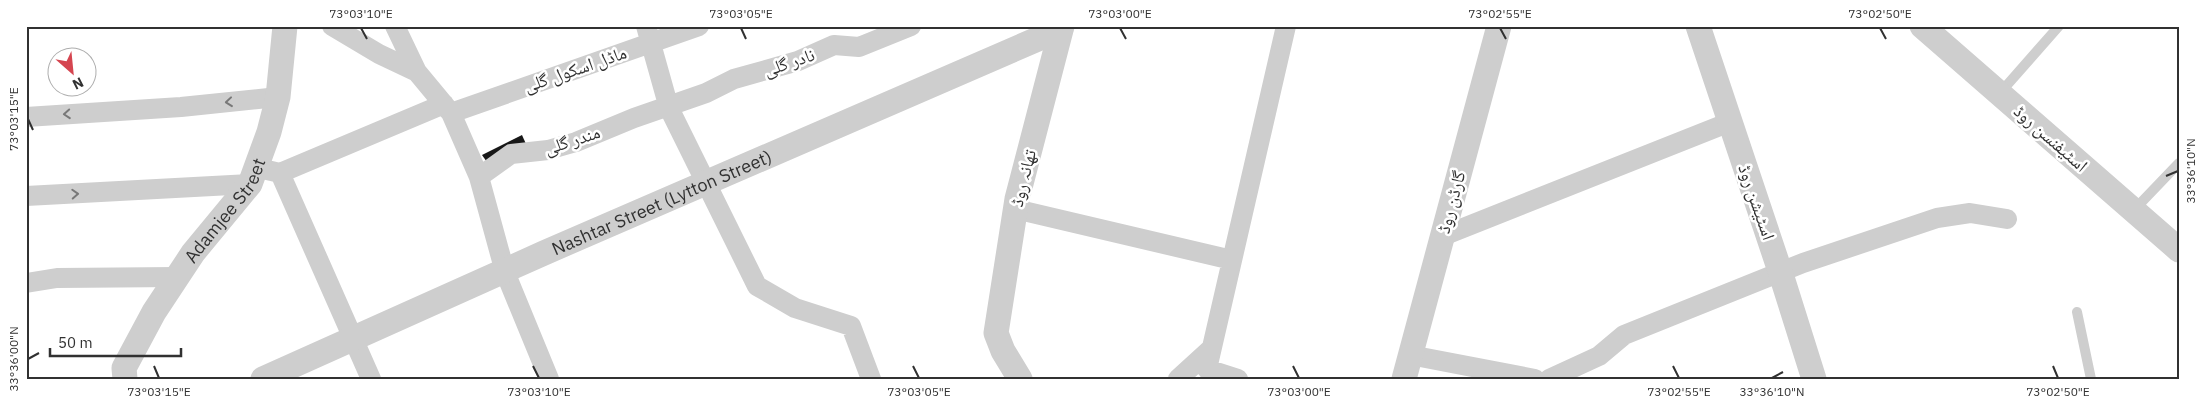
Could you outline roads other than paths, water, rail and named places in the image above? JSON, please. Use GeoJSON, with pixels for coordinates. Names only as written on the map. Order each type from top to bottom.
{"type":"FeatureCollection","features":[{"type":"Feature","properties":{"kind":"street","name":"Adamjee Street"},"geometry":{"type":"LineString","coordinates":[[125,379],[124,368],[154,312],[193,253],[262,175],[269,132],[278,97],[285,26]]}},
{"type":"Feature","properties":{"kind":"street"},"geometry":{"type":"LineString","coordinates":[[332,26],[379,54],[417,72]]}},
{"type":"Feature","properties":{"kind":"street"},"geometry":{"type":"LineString","coordinates":[[395,26],[417,72],[447,108],[479,177],[505,272],[549,379]]}},
{"type":"Feature","properties":{"kind":"street","name":"ماڈل اسکول گلی"},"geometry":{"type":"LineString","coordinates":[[26,196],[262,175],[648,35],[699,26]]}},
{"type":"Feature","properties":{"kind":"street","name":"نادر گلی"},"geometry":{"type":"LineString","coordinates":[[669,108],[734,79],[798,61],[834,45],[859,47],[910,26]]}},
{"type":"Feature","properties":{"kind":"street"},"geometry":{"type":"LineString","coordinates":[[1238,379],[1207,369],[1286,26]]}},
{"type":"Feature","properties":{"kind":"street","name":"گارڈن روڈ"},"geometry":{"type":"LineString","coordinates":[[1404,379],[1499,26]]}},
{"type":"Feature","properties":{"kind":"street","name":"اسٹیشن روڈ"},"geometry":{"type":"LineString","coordinates":[[1698,26],[1814,379]]}},
{"type":"Feature","properties":{"kind":"street","name":"اسٹیفنسن روڈ"},"geometry":{"type":"LineString","coordinates":[[1922,26],[2179,250]]}},
{"type":"Feature","properties":{"kind":"street","name":"Nashtar Street (Lytton Street)"},"geometry":{"type":"LineString","coordinates":[[263,379],[544,253],[1062,28]]}},
{"type":"Feature","properties":{"kind":"street","name":"تھانہ روڈ"},"geometry":{"type":"LineString","coordinates":[[1017,378],[996,333],[1015,209],[1062,28]]}},
{"type":"Feature","properties":{"kind":"street"},"geometry":{"type":"LineString","coordinates":[[648,35],[669,108],[757,286],[795,308],[851,326],[871,379]]}},
{"type":"Feature","properties":{"kind":"street"},"geometry":{"type":"LineString","coordinates":[[26,117],[182,107],[278,97]]}},
{"type":"Feature","properties":{"kind":"street","name":"مندر گلی"},"geometry":{"type":"LineString","coordinates":[[479,177],[511,154],[548,150],[566,145],[634,118],[669,108]]}},
{"type":"Feature","properties":{"kind":"street"},"geometry":{"type":"LineString","coordinates":[[1442,236],[1730,122]]}},
{"type":"Feature","properties":{"kind":"street"},"geometry":{"type":"LineString","coordinates":[[262,175],[354,339],[371,379]]}},
{"type":"Feature","properties":{"kind":"street"},"geometry":{"type":"LineString","coordinates":[[1015,209],[1232,260]]}},
{"type":"Feature","properties":{"kind":"street"},"geometry":{"type":"LineString","coordinates":[[1549,379],[1599,356],[1624,334],[1780,271],[1937,218],[1970,213],[2007,219]]}},
{"type":"Feature","properties":{"kind":"street"},"geometry":{"type":"LineString","coordinates":[[26,283],[57,278],[177,277]]}},
{"type":"Feature","properties":{"kind":"street"},"geometry":{"type":"LineString","coordinates":[[1178,379],[1212,348]]}},
{"type":"Feature","properties":{"kind":"street"},"geometry":{"type":"LineString","coordinates":[[1410,355],[1535,379]]}},
{"type":"Feature","properties":{"kind":"lane"},"geometry":{"type":"LineString","coordinates":[[1999,93],[2059,26]]}},
{"type":"Feature","properties":{"kind":"lane"},"geometry":{"type":"LineString","coordinates":[[2133,210],[2179,163]]}},
{"type":"Feature","properties":{"kind":"lane"},"geometry":{"type":"LineString","coordinates":[[2077,312],[2091,379]]}}]}
